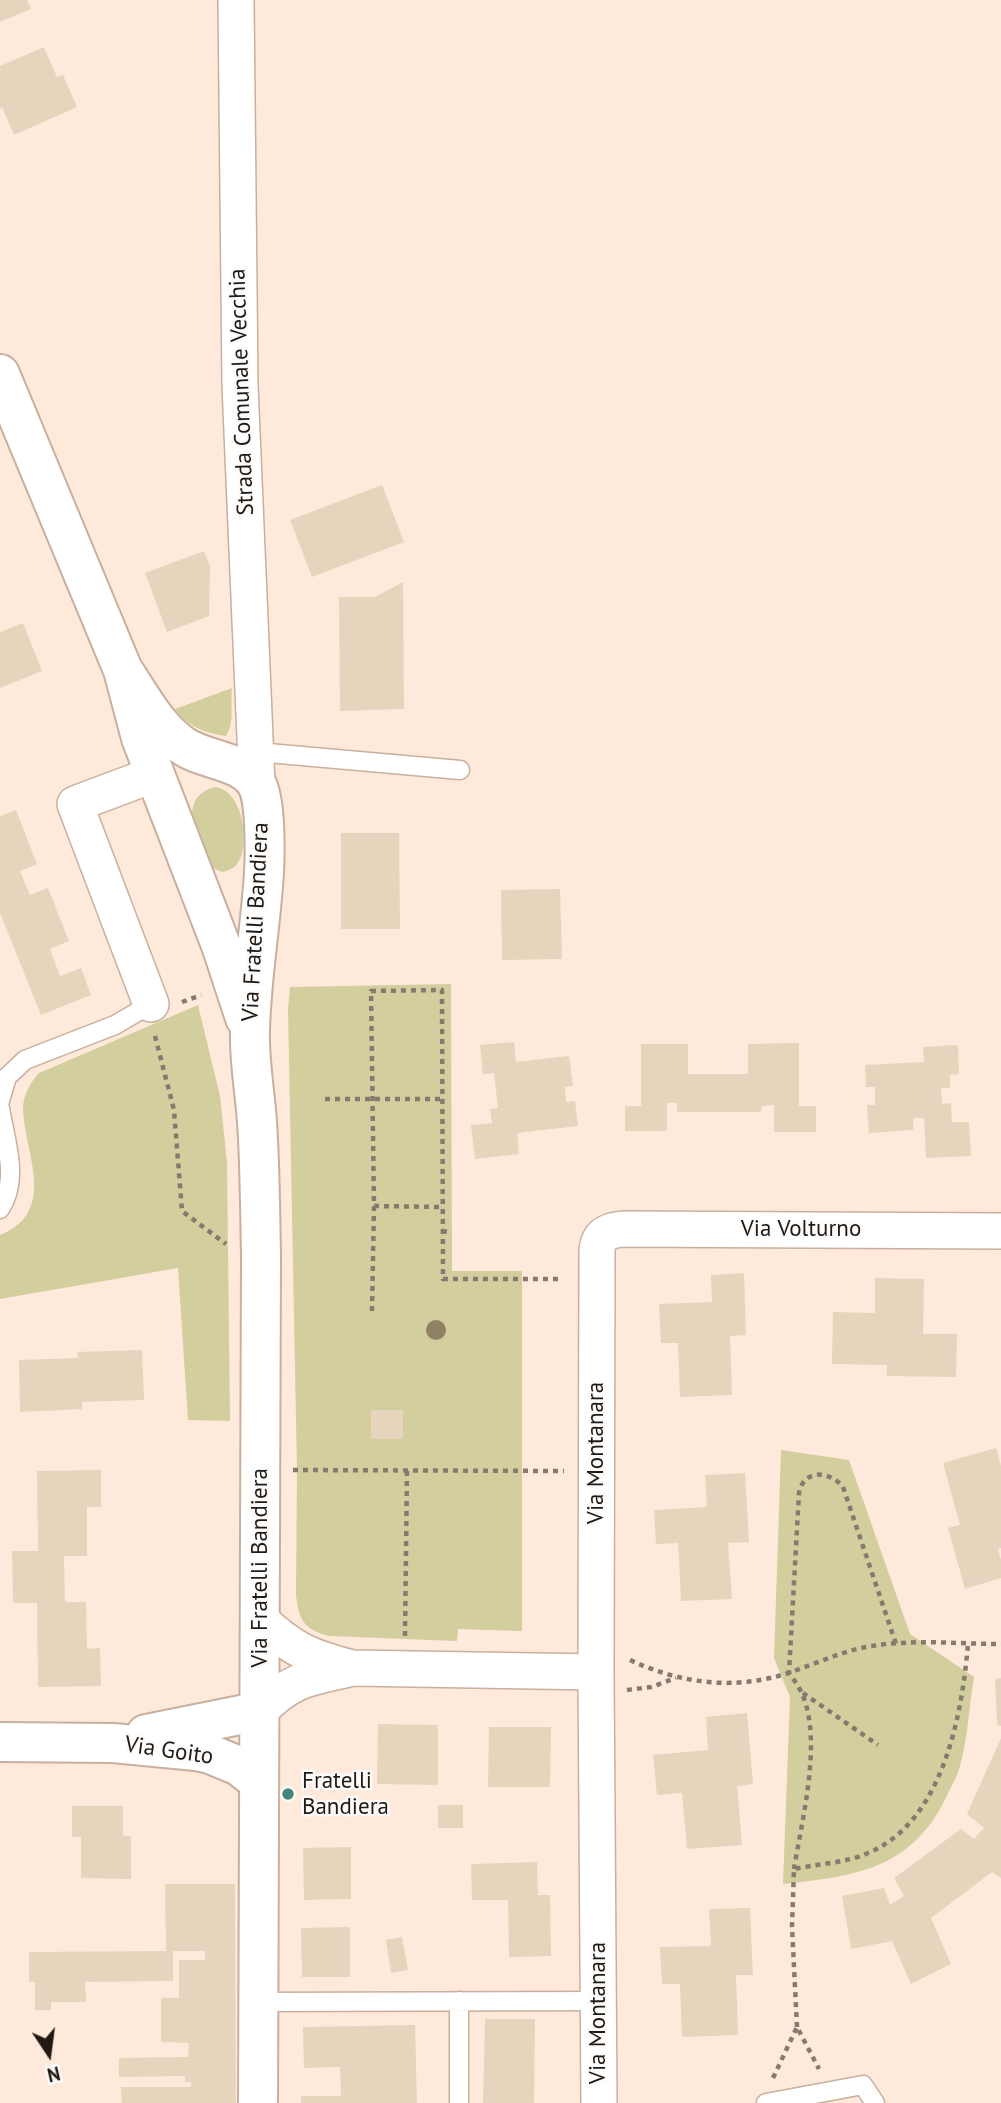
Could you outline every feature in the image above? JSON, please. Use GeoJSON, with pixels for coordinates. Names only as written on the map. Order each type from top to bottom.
{"type":"FeatureCollection","features":[{"type":"Feature","properties":{"kind":"main road","name":"Via Fratelli Bandiera"},"geometry":{"type":"LineString","coordinates":[[0,374],[123,670],[141,738],[200,887],[250,1033]]}},
{"type":"Feature","properties":{"kind":"main road","name":"Via Fratelli Bandiera"},"geometry":{"type":"LineString","coordinates":[[123,670],[173,739],[184,747],[220,762],[239,768],[257,768],[261,796],[264,873],[250,1033],[260,1176],[257,2103]]}},
{"type":"Feature","properties":{"kind":"main road"},"geometry":{"type":"LineString","coordinates":[[160,786],[202,765],[220,762]]}},
{"type":"Feature","properties":{"kind":"main road"},"geometry":{"type":"LineString","coordinates":[[200,887],[220,892],[232,890],[246,885],[264,873]]}},
{"type":"Feature","properties":{"kind":"main road","name":"Via Goito"},"geometry":{"type":"LineString","coordinates":[[113,1742],[260,1711]]}},
{"type":"Feature","properties":{"kind":"main road","name":"Via Goito"},"geometry":{"type":"LineString","coordinates":[[0,1742],[113,1742],[211,1754],[239,1766],[259,1782]]}},
{"type":"Feature","properties":{"kind":"street","name":"Strada Comunale Vecchia"},"geometry":{"type":"LineString","coordinates":[[236,0],[240,385],[257,768]]}},
{"type":"Feature","properties":{"kind":"street"},"geometry":{"type":"LineString","coordinates":[[159,1012],[75,804],[160,786]]}},
{"type":"Feature","properties":{"kind":"street","name":"Via Volturno"},"geometry":{"type":"LineString","coordinates":[[603,1235],[612,1230],[624,1229],[1001,1231]]}},
{"type":"Feature","properties":{"kind":"street","name":"Via Montanara"},"geometry":{"type":"LineString","coordinates":[[599,2103],[597,1250],[603,1235]]}},
{"type":"Feature","properties":{"kind":"street"},"geometry":{"type":"LineString","coordinates":[[260,1619],[294,1648],[352,1668],[596,1668]]}},
{"type":"Feature","properties":{"kind":"street"},"geometry":{"type":"LineString","coordinates":[[260,1711],[278,1692],[297,1682],[352,1668]]}},
{"type":"Feature","properties":{"kind":"lane"},"geometry":{"type":"LineString","coordinates":[[257,768],[460,770]]}},
{"type":"Feature","properties":{"kind":"lane"},"geometry":{"type":"LineString","coordinates":[[0,1101],[7,1077],[25,1060],[159,1012]]}},
{"type":"Feature","properties":{"kind":"lane"},"geometry":{"type":"LineString","coordinates":[[0,1108],[11,1178],[7,1197],[0,1209]]}},
{"type":"Feature","properties":{"kind":"lane"},"geometry":{"type":"LineString","coordinates":[[458,2001],[460,2103]]}},
{"type":"Feature","properties":{"kind":"lane"},"geometry":{"type":"LineString","coordinates":[[257,2002],[598,2001]]}},
{"type":"Feature","properties":{"kind":"lane"},"geometry":{"type":"LineString","coordinates":[[767,2097],[863,2085],[875,2103]]}},
{"type":"Feature","properties":{"kind":"path"},"geometry":{"type":"LineString","coordinates":[[372,1311],[374,1206],[371,991],[442,990],[443,1279],[565,1279]]}},
{"type":"Feature","properties":{"kind":"path"},"geometry":{"type":"LineString","coordinates":[[201,996],[159,1012],[174,1110],[181,1211],[229,1245]]}},
{"type":"Feature","properties":{"kind":"path"},"geometry":{"type":"LineString","coordinates":[[325,1099],[442,1099]]}},
{"type":"Feature","properties":{"kind":"path"},"geometry":{"type":"LineString","coordinates":[[374,1206],[442,1207]]}},
{"type":"Feature","properties":{"kind":"path"},"geometry":{"type":"LineString","coordinates":[[442,1231],[452,1232]]}},
{"type":"Feature","properties":{"kind":"path"},"geometry":{"type":"LineString","coordinates":[[261,1470],[565,1471]]}},
{"type":"Feature","properties":{"kind":"path"},"geometry":{"type":"LineString","coordinates":[[405,1669],[407,1470]]}},
{"type":"Feature","properties":{"kind":"path"},"geometry":{"type":"LineString","coordinates":[[830,2091],[797,2027],[792,1927],[794,1869],[811,1766],[809,1718],[802,1692],[789,1672],[799,1493],[804,1480],[810,1476],[827,1475],[838,1480],[843,1487],[896,1644]]}},
{"type":"Feature","properties":{"kind":"path"},"geometry":{"type":"LineString","coordinates":[[596,1668],[630,1660],[677,1678],[704,1683],[729,1683],[752,1681],[789,1672],[860,1648],[896,1644],[1001,1644]]}},
{"type":"Feature","properties":{"kind":"path"},"geometry":{"type":"LineString","coordinates":[[794,1869],[866,1854],[891,1839],[914,1817],[931,1790],[950,1748],[961,1705],[968,1644]]}},
{"type":"Feature","properties":{"kind":"path"},"geometry":{"type":"LineString","coordinates":[[596,1668],[651,1687],[677,1678]]}},
{"type":"Feature","properties":{"kind":"path"},"geometry":{"type":"LineString","coordinates":[[802,1692],[878,1745]]}},
{"type":"Feature","properties":{"kind":"path"},"geometry":{"type":"LineString","coordinates":[[767,2097],[797,2027]]}},
{"type":"Feature","properties":{"kind":"shaded area"},"geometry":{"type":"Polygon","coordinates":[[[232,688],[231,719],[226,736],[198,728],[175,709],[232,688]]]}},
{"type":"Feature","properties":{"kind":"shaded area"},"geometry":{"type":"Polygon","coordinates":[[[215,787],[225,790],[233,798],[244,833],[244,845],[237,864],[222,872],[210,867],[196,833],[192,811],[195,801],[202,793],[215,787]]]}},
{"type":"Feature","properties":{"kind":"shaded area"},"geometry":{"type":"Polygon","coordinates":[[[451,984],[452,1271],[522,1271],[522,1631],[458,1629],[457,1641],[329,1636],[308,1627],[301,1617],[296,1595],[297,1470],[288,1009],[290,987],[451,984]]]}},
{"type":"Feature","properties":{"kind":"shaded area"},"geometry":{"type":"Polygon","coordinates":[[[198,1005],[220,1096],[227,1163],[230,1421],[188,1420],[178,1268],[0,1299],[0,1235],[18,1224],[29,1211],[34,1196],[32,1161],[23,1107],[26,1093],[33,1081],[39,1073],[198,1005]]]}},
{"type":"Feature","properties":{"kind":"shaded area"},"geometry":{"type":"Polygon","coordinates":[[[781,1450],[849,1460],[910,1634],[974,1677],[959,1769],[935,1817],[919,1837],[902,1852],[860,1871],[783,1884],[790,1697],[774,1658],[781,1450]]]}},
{"type":"Feature","properties":{"kind":"building"},"geometry":{"type":"Polygon","coordinates":[[[0,0],[27,0],[31,9],[0,22],[0,0]]]}},
{"type":"Feature","properties":{"kind":"building"},"geometry":{"type":"Polygon","coordinates":[[[44,47],[57,77],[63,75],[77,107],[14,135],[2,107],[0,109],[0,66],[44,47]]]}},
{"type":"Feature","properties":{"kind":"building"},"geometry":{"type":"Polygon","coordinates":[[[382,485],[404,542],[312,577],[290,520],[382,485]]]}},
{"type":"Feature","properties":{"kind":"building"},"geometry":{"type":"Polygon","coordinates":[[[204,551],[210,566],[209,616],[167,632],[145,573],[204,551]]]}},
{"type":"Feature","properties":{"kind":"building"},"geometry":{"type":"Polygon","coordinates":[[[403,582],[404,709],[340,711],[339,597],[375,597],[403,582]]]}},
{"type":"Feature","properties":{"kind":"building"},"geometry":{"type":"Polygon","coordinates":[[[23,623],[42,671],[0,688],[0,632],[23,623]]]}},
{"type":"Feature","properties":{"kind":"building"},"geometry":{"type":"Polygon","coordinates":[[[16,810],[37,864],[20,871],[30,895],[48,888],[69,941],[50,949],[60,976],[81,968],[91,995],[41,1015],[0,913],[0,816],[16,810]]]}},
{"type":"Feature","properties":{"kind":"building"},"geometry":{"type":"Polygon","coordinates":[[[341,833],[399,833],[400,929],[341,929],[341,833]]]}},
{"type":"Feature","properties":{"kind":"building"},"geometry":{"type":"Polygon","coordinates":[[[560,889],[562,959],[502,960],[501,890],[560,889]]]}},
{"type":"Feature","properties":{"kind":"building"},"geometry":{"type":"Polygon","coordinates":[[[514,1042],[516,1062],[569,1056],[573,1086],[565,1087],[566,1102],[575,1101],[578,1126],[517,1133],[519,1154],[475,1159],[471,1125],[492,1123],[490,1109],[498,1108],[494,1073],[483,1074],[480,1045],[514,1042]]]}},
{"type":"Feature","properties":{"kind":"building"},"geometry":{"type":"Polygon","coordinates":[[[799,1043],[799,1106],[816,1106],[816,1132],[774,1132],[774,1105],[762,1106],[761,1112],[677,1112],[677,1103],[667,1103],[667,1131],[625,1131],[625,1106],[641,1106],[641,1044],[688,1044],[688,1074],[748,1074],[748,1044],[799,1043]]]}},
{"type":"Feature","properties":{"kind":"building"},"geometry":{"type":"Polygon","coordinates":[[[958,1045],[959,1074],[950,1075],[950,1088],[941,1088],[942,1104],[951,1103],[952,1122],[969,1122],[971,1156],[926,1158],[924,1118],[913,1118],[913,1130],[869,1133],[867,1105],[875,1105],[875,1087],[866,1087],[865,1065],[924,1062],[923,1047],[958,1045]]]}},
{"type":"Feature","properties":{"kind":"building"},"geometry":{"type":"Polygon","coordinates":[[[744,1273],[746,1335],[730,1336],[732,1395],[680,1397],[678,1343],[661,1343],[659,1304],[712,1302],[711,1275],[744,1273]]]}},
{"type":"Feature","properties":{"kind":"building"},"geometry":{"type":"Polygon","coordinates":[[[875,1278],[924,1279],[923,1334],[957,1334],[956,1377],[887,1376],[887,1365],[832,1364],[833,1312],[875,1313],[875,1278]]]}},
{"type":"Feature","properties":{"kind":"building"},"geometry":{"type":"Polygon","coordinates":[[[142,1350],[144,1400],[82,1402],[82,1409],[20,1412],[19,1360],[78,1358],[77,1352],[142,1350]]]}},
{"type":"Feature","properties":{"kind":"building"},"geometry":{"type":"Polygon","coordinates":[[[371,1410],[403,1410],[403,1439],[371,1439],[371,1410]]]}},
{"type":"Feature","properties":{"kind":"building"},"geometry":{"type":"Polygon","coordinates":[[[996,1448],[1001,1466],[1001,1548],[998,1549],[1001,1578],[965,1589],[948,1528],[960,1525],[943,1463],[996,1448]]]}},
{"type":"Feature","properties":{"kind":"building"},"geometry":{"type":"Polygon","coordinates":[[[101,1470],[101,1507],[87,1507],[87,1556],[64,1556],[65,1602],[86,1602],[87,1649],[100,1648],[101,1686],[38,1687],[37,1603],[13,1603],[12,1551],[38,1551],[37,1471],[101,1470]]]}},
{"type":"Feature","properties":{"kind":"building"},"geometry":{"type":"Polygon","coordinates":[[[745,1473],[749,1542],[728,1543],[732,1599],[681,1601],[678,1543],[656,1544],[654,1510],[707,1507],[705,1475],[745,1473]]]}},
{"type":"Feature","properties":{"kind":"building"},"geometry":{"type":"Polygon","coordinates":[[[1001,1678],[1001,1726],[997,1725],[995,1679],[1001,1678]]]}},
{"type":"Feature","properties":{"kind":"building"},"geometry":{"type":"Polygon","coordinates":[[[747,1713],[753,1784],[737,1786],[742,1845],[687,1849],[682,1793],[657,1795],[653,1755],[708,1750],[706,1717],[747,1713]]]}},
{"type":"Feature","properties":{"kind":"building"},"geometry":{"type":"Polygon","coordinates":[[[378,1724],[438,1725],[438,1785],[377,1784],[378,1724]]]}},
{"type":"Feature","properties":{"kind":"building"},"geometry":{"type":"Polygon","coordinates":[[[489,1727],[551,1727],[550,1787],[488,1787],[489,1727]]]}},
{"type":"Feature","properties":{"kind":"building"},"geometry":{"type":"Polygon","coordinates":[[[1001,1738],[1001,1878],[992,1872],[931,1918],[951,1964],[911,1984],[892,1941],[851,1949],[842,1896],[884,1888],[890,1905],[904,1896],[894,1878],[961,1829],[974,1839],[984,1828],[967,1814],[1001,1738]]]}},
{"type":"Feature","properties":{"kind":"building"},"geometry":{"type":"Polygon","coordinates":[[[438,1805],[463,1805],[463,1828],[438,1828],[438,1805]]]}},
{"type":"Feature","properties":{"kind":"building"},"geometry":{"type":"Polygon","coordinates":[[[72,1806],[123,1806],[123,1836],[131,1836],[131,1879],[81,1878],[81,1837],[72,1837],[72,1806]]]}},
{"type":"Feature","properties":{"kind":"building"},"geometry":{"type":"Polygon","coordinates":[[[351,1847],[351,1899],[304,1900],[303,1848],[351,1847]]]}},
{"type":"Feature","properties":{"kind":"building"},"geometry":{"type":"Polygon","coordinates":[[[537,1862],[538,1895],[550,1895],[551,1956],[509,1957],[508,1900],[472,1900],[471,1864],[537,1862]]]}},
{"type":"Feature","properties":{"kind":"building"},"geometry":{"type":"Polygon","coordinates":[[[165,1884],[235,1884],[236,2103],[122,2103],[121,2087],[191,2087],[191,2082],[185,2082],[185,2076],[119,2077],[119,2058],[188,2057],[189,2043],[161,2042],[161,1998],[179,1998],[179,1960],[205,1960],[205,1951],[173,1951],[173,1981],[85,1982],[86,2002],[51,2002],[51,2010],[35,2010],[35,1982],[29,1982],[29,1952],[166,1951],[165,1884]]]}},
{"type":"Feature","properties":{"kind":"building"},"geometry":{"type":"Polygon","coordinates":[[[750,1908],[753,1975],[736,1975],[738,2035],[682,2037],[680,1984],[662,1984],[660,1947],[711,1946],[709,1909],[750,1908]]]}},
{"type":"Feature","properties":{"kind":"building"},"geometry":{"type":"Polygon","coordinates":[[[350,1927],[350,1977],[302,1977],[301,1928],[350,1927]]]}},
{"type":"Feature","properties":{"kind":"building"},"geometry":{"type":"Polygon","coordinates":[[[402,1937],[408,1970],[391,1973],[386,1940],[402,1937]]]}},
{"type":"Feature","properties":{"kind":"building"},"geometry":{"type":"Polygon","coordinates":[[[485,2019],[535,2019],[534,2103],[483,2103],[485,2019]]]}},
{"type":"Feature","properties":{"kind":"building"},"geometry":{"type":"Polygon","coordinates":[[[415,2025],[417,2103],[301,2103],[301,2096],[341,2096],[340,2067],[304,2068],[303,2027],[415,2025]]]}},
{"type":"Feature","properties":{"kind":"place","name":"Fratelli Bandiera"},"geometry":{"type":"Point","coordinates":[288,1794]}}]}
